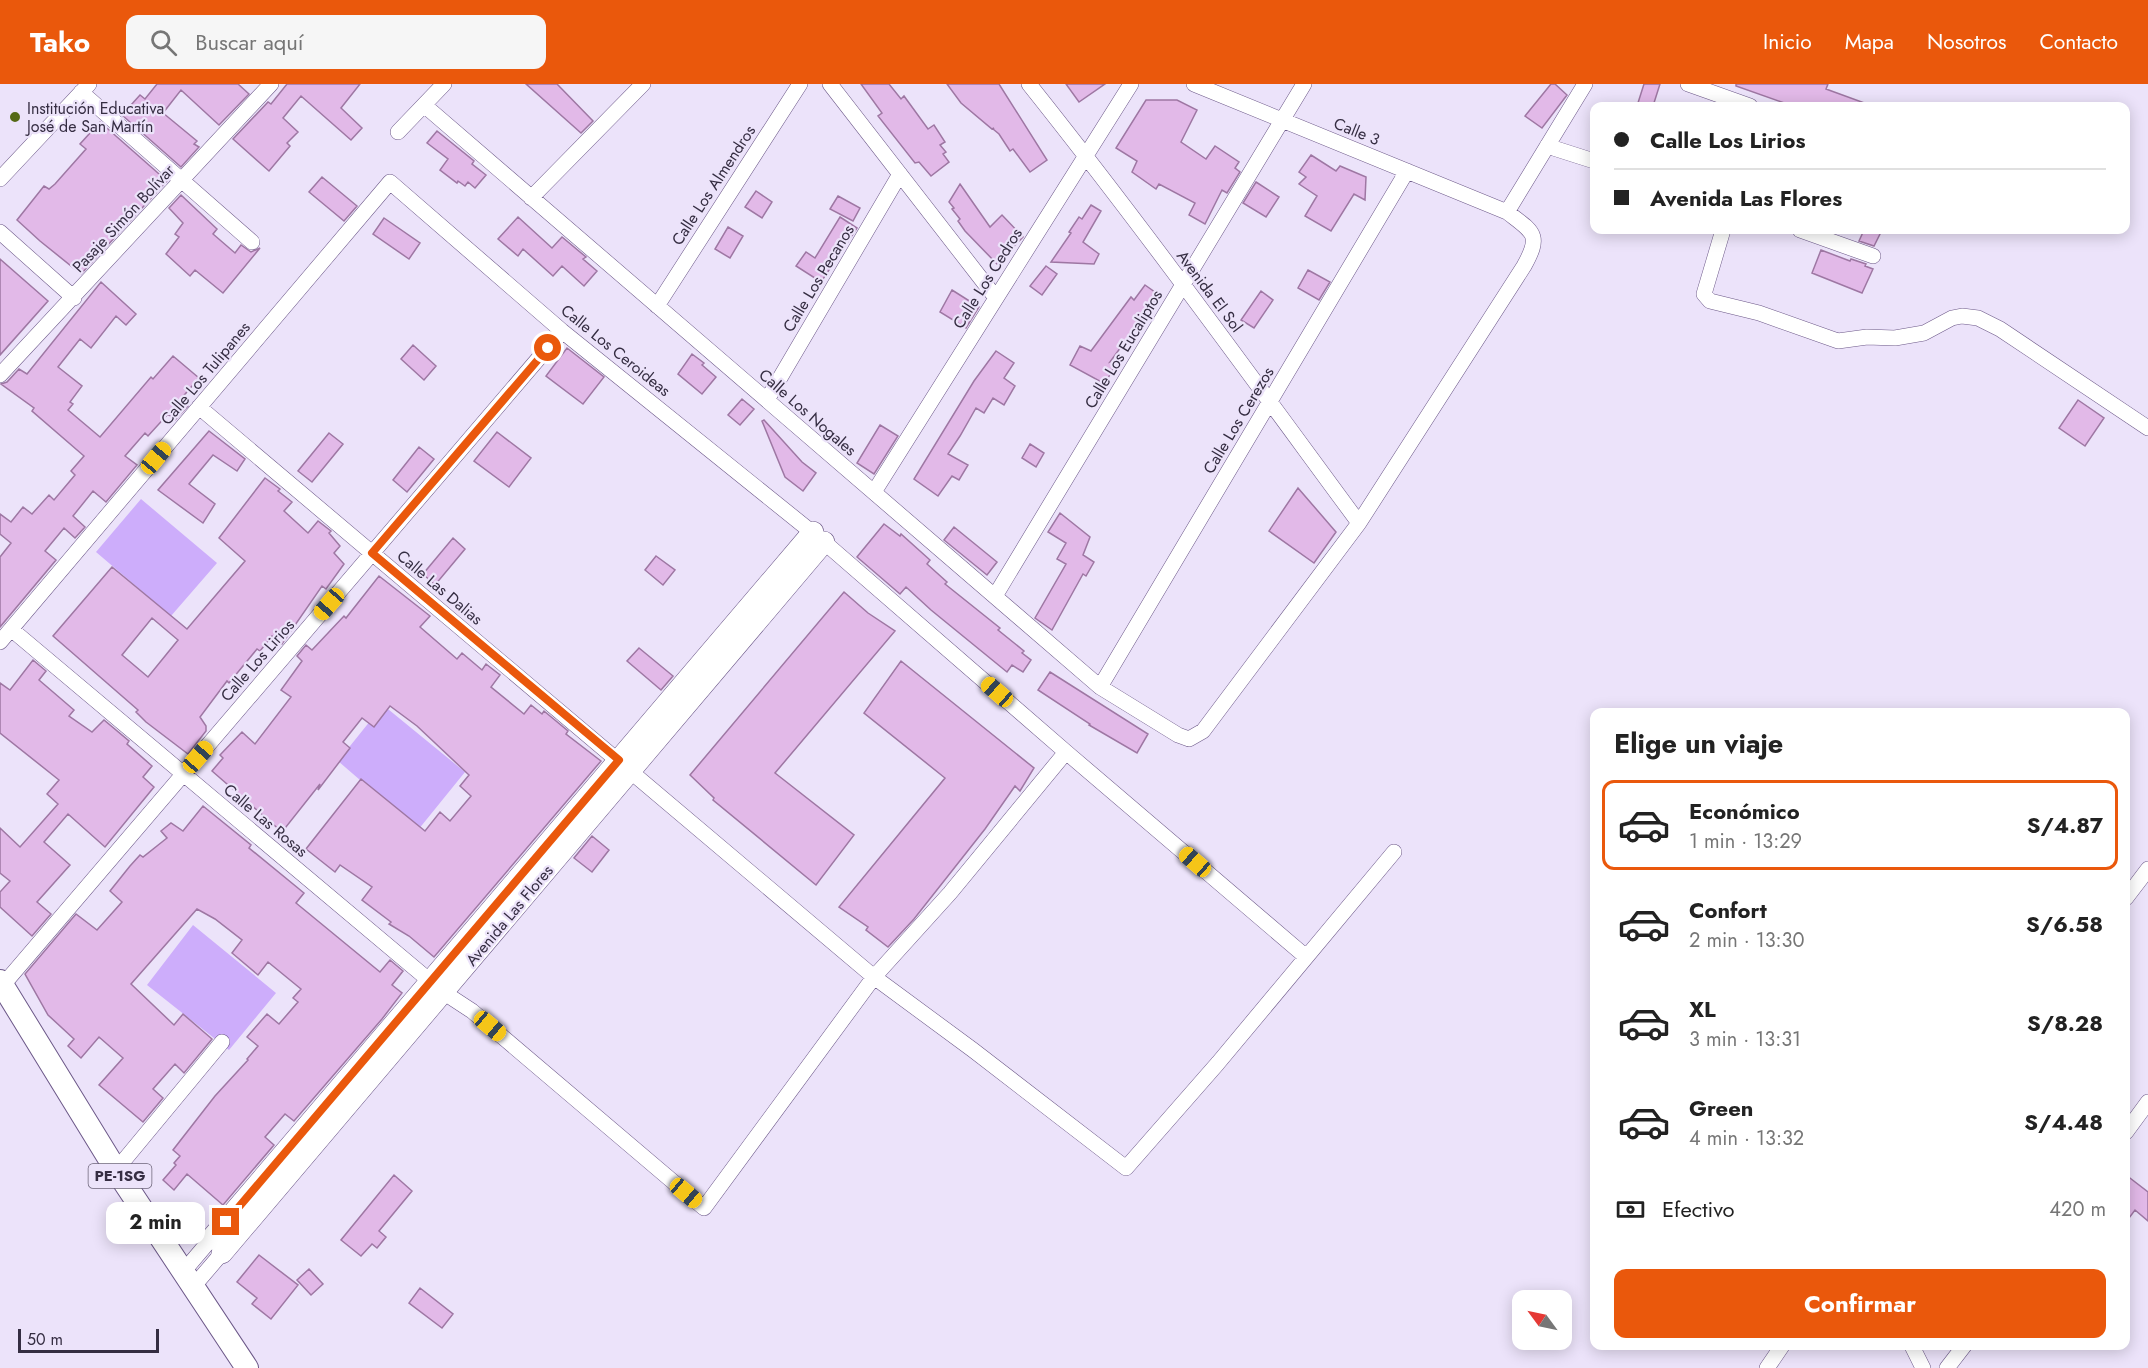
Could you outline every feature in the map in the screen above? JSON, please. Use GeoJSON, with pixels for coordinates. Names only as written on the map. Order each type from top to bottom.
{"type":"FeatureCollection","features":[{"type":"Feature","properties":{"kind":"main road","name":"PE-1SG"},"geometry":{"type":"LineString","coordinates":[[1,983],[116,1170],[247,1368]]}},
{"type":"Feature","properties":{"kind":"street","name":"Pasaje Simón Bolívar"},"geometry":{"type":"LineString","coordinates":[[0,375],[271,84]]}},
{"type":"Feature","properties":{"kind":"street"},"geometry":{"type":"LineString","coordinates":[[398,132],[444,84]]}},
{"type":"Feature","properties":{"kind":"street"},"geometry":{"type":"LineString","coordinates":[[531,198],[643,84]]}},
{"type":"Feature","properties":{"kind":"street","name":"Calle Los Almendros"},"geometry":{"type":"LineString","coordinates":[[657,306],[800,84]]}},
{"type":"Feature","properties":{"kind":"street"},"geometry":{"type":"LineString","coordinates":[[830,84],[996,298]]}},
{"type":"Feature","properties":{"kind":"street","name":"Avenida El Sol"},"geometry":{"type":"LineString","coordinates":[[1029,84],[1183,284],[1359,523]]}},
{"type":"Feature","properties":{"kind":"street","name":"Calle Los Cedros"},"geometry":{"type":"LineString","coordinates":[[874,492],[1131,84]]}},
{"type":"Feature","properties":{"kind":"street","name":"Calle 3"},"geometry":{"type":"LineString","coordinates":[[1178,735],[1189,740],[1203,731],[1359,523],[1533,250],[1534,238],[1530,230],[1507,212],[1194,84]]}},
{"type":"Feature","properties":{"kind":"street","name":"Calle Los Eucaliptos"},"geometry":{"type":"LineString","coordinates":[[995,596],[1304,84]]}},
{"type":"Feature","properties":{"kind":"street"},"geometry":{"type":"LineString","coordinates":[[1507,212],[1585,84]]}},
{"type":"Feature","properties":{"kind":"street"},"geometry":{"type":"LineString","coordinates":[[1688,84],[1739,102]]}},
{"type":"Feature","properties":{"kind":"street"},"geometry":{"type":"LineString","coordinates":[[0,179],[85,88],[182,181],[252,242]]}},
{"type":"Feature","properties":{"kind":"street","name":"Calle Los Nogales"},"geometry":{"type":"LineString","coordinates":[[424,105],[1100,687],[1178,735]]}},
{"type":"Feature","properties":{"kind":"street"},"geometry":{"type":"LineString","coordinates":[[1547,146],[1590,160]]}},
{"type":"Feature","properties":{"kind":"street","name":"Calle Los Cerezos"},"geometry":{"type":"LineString","coordinates":[[1100,687],[1407,171]]}},
{"type":"Feature","properties":{"kind":"street","name":"Calle Los Pecanos"},"geometry":{"type":"LineString","coordinates":[[766,400],[900,174]]}},
{"type":"Feature","properties":{"kind":"street","name":"Calle Los Ceroideas"},"geometry":{"type":"LineString","coordinates":[[390,182],[562,331],[818,537],[1305,957]]}},
{"type":"Feature","properties":{"kind":"street","name":"Calle Los Tulipanes"},"geometry":{"type":"LineString","coordinates":[[0,642],[390,182]]}},
{"type":"Feature","properties":{"kind":"street"},"geometry":{"type":"LineString","coordinates":[[0,232],[74,298]]}},
{"type":"Feature","properties":{"kind":"street"},"geometry":{"type":"LineString","coordinates":[[1722,234],[1704,294],[1710,301],[1759,313],[1838,341],[1895,338],[1924,333],[1952,318],[1962,316],[1978,318],[2000,329],[2148,428]]}},
{"type":"Feature","properties":{"kind":"street"},"geometry":{"type":"LineString","coordinates":[[1811,234],[1873,256]]}},
{"type":"Feature","properties":{"kind":"street","name":"Calle Los Lirios"},"geometry":{"type":"LineString","coordinates":[[1,983],[562,331]]}},
{"type":"Feature","properties":{"kind":"street","name":"Calle Las Dalias"},"geometry":{"type":"LineString","coordinates":[[199,407],[874,977],[1126,1168],[1218,1063],[1305,957]]}},
{"type":"Feature","properties":{"kind":"street","name":"Avenida Las Flores"},"geometry":{"type":"LineString","coordinates":[[188,1280],[818,537]]}},
{"type":"Feature","properties":{"kind":"street","name":"Calle Las Rosas"},"geometry":{"type":"LineString","coordinates":[[10,629],[437,987],[472,1011],[704,1208],[874,977]]}},
{"type":"Feature","properties":{"kind":"street"},"geometry":{"type":"LineString","coordinates":[[874,977],[950,893],[1066,752]]}},
{"type":"Feature","properties":{"kind":"street"},"geometry":{"type":"LineString","coordinates":[[1305,957],[1394,852]]}},
{"type":"Feature","properties":{"kind":"street"},"geometry":{"type":"LineString","coordinates":[[2130,893],[2148,869]]}},
{"type":"Feature","properties":{"kind":"street"},"geometry":{"type":"LineString","coordinates":[[116,1170],[222,1042]]}},
{"type":"Feature","properties":{"kind":"street"},"geometry":{"type":"LineString","coordinates":[[2130,1127],[2148,1102]]}},
{"type":"Feature","properties":{"kind":"street"},"geometry":{"type":"LineString","coordinates":[[1767,1368],[1779,1350]]}},
{"type":"Feature","properties":{"kind":"street"},"geometry":{"type":"LineString","coordinates":[[1914,1350],[1923,1368]]}},
{"type":"Feature","properties":{"kind":"street"},"geometry":{"type":"LineString","coordinates":[[1947,1368],[1961,1350]]}},
{"type":"Feature","properties":{"kind":"shaded area"},"geometry":{"type":"Polygon","coordinates":[[[141,499],[217,563],[171,616],[96,552],[141,499]]]}},
{"type":"Feature","properties":{"kind":"shaded area"},"geometry":{"type":"Polygon","coordinates":[[[383,705],[465,772],[418,830],[338,761],[383,705]]]}},
{"type":"Feature","properties":{"kind":"shaded area"},"geometry":{"type":"Polygon","coordinates":[[[193,925],[276,993],[229,1050],[147,985],[193,925]]]}},
{"type":"Feature","properties":{"kind":"building"},"geometry":{"type":"Polygon","coordinates":[[[157,84],[238,84],[249,94],[219,125],[181,90],[163,113],[197,141],[194,144],[199,147],[181,167],[122,115],[140,95],[145,99],[157,84]]]}},
{"type":"Feature","properties":{"kind":"building"},"geometry":{"type":"Polygon","coordinates":[[[287,84],[360,84],[341,108],[362,128],[351,140],[301,96],[283,118],[298,132],[287,143],[290,146],[269,171],[233,139],[268,102],[271,104],[287,84]]]}},
{"type":"Feature","properties":{"kind":"building"},"geometry":{"type":"Polygon","coordinates":[[[526,84],[557,84],[593,121],[581,133],[526,84]]]}},
{"type":"Feature","properties":{"kind":"building"},"geometry":{"type":"Polygon","coordinates":[[[861,84],[889,84],[901,99],[904,96],[928,129],[934,125],[945,142],[940,145],[946,152],[943,154],[949,162],[931,176],[919,162],[915,163],[878,116],[882,113],[861,84]]]}},
{"type":"Feature","properties":{"kind":"building"},"geometry":{"type":"Polygon","coordinates":[[[947,84],[999,84],[1047,160],[1030,172],[1013,149],[1010,151],[994,128],[992,129],[961,103],[947,84]]]}},
{"type":"Feature","properties":{"kind":"building"},"geometry":{"type":"Polygon","coordinates":[[[1066,84],[1105,84],[1079,102],[1066,84]]]}},
{"type":"Feature","properties":{"kind":"building"},"geometry":{"type":"Polygon","coordinates":[[[1551,84],[1555,84],[1567,95],[1542,128],[1525,116],[1551,84]]]}},
{"type":"Feature","properties":{"kind":"building"},"geometry":{"type":"Polygon","coordinates":[[[1644,84],[1660,84],[1654,102],[1638,102],[1644,84]]]}},
{"type":"Feature","properties":{"kind":"building"},"geometry":{"type":"Polygon","coordinates":[[[1736,84],[1828,84],[1826,89],[1862,102],[1782,102],[1736,86],[1736,84]]]}},
{"type":"Feature","properties":{"kind":"building"},"geometry":{"type":"Polygon","coordinates":[[[1146,100],[1177,100],[1197,110],[1181,142],[1206,159],[1215,146],[1239,162],[1235,168],[1240,172],[1227,193],[1222,190],[1205,224],[1189,215],[1195,203],[1159,184],[1156,189],[1132,172],[1137,161],[1116,148],[1146,100]]]}},
{"type":"Feature","properties":{"kind":"building"},"geometry":{"type":"Polygon","coordinates":[[[100,122],[167,181],[81,274],[17,220],[44,186],[49,189],[55,184],[86,149],[80,144],[100,122]]]}},
{"type":"Feature","properties":{"kind":"building"},"geometry":{"type":"Polygon","coordinates":[[[437,131],[474,161],[472,164],[486,175],[475,188],[468,182],[465,186],[458,181],[457,183],[440,170],[448,159],[427,143],[437,131]]]}},
{"type":"Feature","properties":{"kind":"building"},"geometry":{"type":"Polygon","coordinates":[[[1311,155],[1336,171],[1340,166],[1366,177],[1365,200],[1354,194],[1331,231],[1305,216],[1317,196],[1299,184],[1306,177],[1299,172],[1311,155]]]}},
{"type":"Feature","properties":{"kind":"building"},"geometry":{"type":"Polygon","coordinates":[[[322,177],[357,206],[344,221],[309,192],[322,177]]]}},
{"type":"Feature","properties":{"kind":"building"},"geometry":{"type":"Polygon","coordinates":[[[1256,182],[1279,197],[1266,217],[1243,203],[1256,182]]]}},
{"type":"Feature","properties":{"kind":"building"},"geometry":{"type":"Polygon","coordinates":[[[960,184],[990,227],[1002,215],[1023,237],[997,264],[965,231],[958,221],[960,219],[952,209],[954,208],[949,202],[960,184]]]}},
{"type":"Feature","properties":{"kind":"building"},"geometry":{"type":"Polygon","coordinates":[[[756,191],[772,202],[762,218],[745,207],[756,191]]]}},
{"type":"Feature","properties":{"kind":"building"},"geometry":{"type":"Polygon","coordinates":[[[181,195],[217,229],[213,234],[235,253],[241,245],[251,252],[260,248],[223,293],[195,270],[190,276],[166,254],[179,237],[175,234],[183,223],[169,208],[181,195]]]}},
{"type":"Feature","properties":{"kind":"building"},"geometry":{"type":"Polygon","coordinates":[[[838,196],[860,208],[853,221],[830,209],[838,196]]]}},
{"type":"Feature","properties":{"kind":"building"},"geometry":{"type":"Polygon","coordinates":[[[1091,205],[1101,211],[1083,242],[1099,254],[1094,264],[1051,262],[1079,217],[1082,219],[1091,205]]]}},
{"type":"Feature","properties":{"kind":"building"},"geometry":{"type":"Polygon","coordinates":[[[518,217],[552,248],[562,237],[586,257],[583,259],[597,271],[584,286],[562,266],[553,276],[523,249],[518,256],[498,239],[518,217]]]}},
{"type":"Feature","properties":{"kind":"building"},"geometry":{"type":"Polygon","coordinates":[[[840,217],[857,228],[821,282],[796,266],[806,252],[815,258],[840,217]]]}},
{"type":"Feature","properties":{"kind":"building"},"geometry":{"type":"Polygon","coordinates":[[[384,218],[420,243],[409,259],[373,234],[384,218]]]}},
{"type":"Feature","properties":{"kind":"building"},"geometry":{"type":"Polygon","coordinates":[[[728,227],[743,236],[730,258],[715,249],[728,227]]]}},
{"type":"Feature","properties":{"kind":"building"},"geometry":{"type":"Polygon","coordinates":[[[1862,234],[1880,234],[1874,246],[1859,241],[1862,234]]]}},
{"type":"Feature","properties":{"kind":"building"},"geometry":{"type":"Polygon","coordinates":[[[1821,250],[1850,261],[1851,259],[1866,264],[1865,266],[1873,269],[1862,293],[1812,273],[1821,250]]]}},
{"type":"Feature","properties":{"kind":"building"},"geometry":{"type":"Polygon","coordinates":[[[0,259],[48,301],[0,355],[0,259]]]}},
{"type":"Feature","properties":{"kind":"building"},"geometry":{"type":"Polygon","coordinates":[[[1046,266],[1057,274],[1042,295],[1030,286],[1046,266]]]}},
{"type":"Feature","properties":{"kind":"building"},"geometry":{"type":"Polygon","coordinates":[[[1308,270],[1330,282],[1319,300],[1298,288],[1308,270]]]}},
{"type":"Feature","properties":{"kind":"building"},"geometry":{"type":"Polygon","coordinates":[[[101,282],[136,314],[126,325],[116,316],[91,348],[80,339],[58,367],[82,386],[70,402],[73,404],[68,410],[100,437],[151,377],[153,379],[173,356],[199,378],[180,400],[188,406],[175,420],[168,414],[148,436],[145,433],[125,456],[137,465],[106,502],[93,491],[73,516],[85,527],[75,538],[64,528],[45,551],[56,560],[0,627],[0,557],[11,543],[0,534],[0,514],[11,522],[23,507],[32,514],[49,495],[54,500],[75,475],[71,471],[84,456],[32,411],[34,408],[1,384],[7,382],[19,369],[27,374],[101,282]]]}},
{"type":"Feature","properties":{"kind":"building"},"geometry":{"type":"Polygon","coordinates":[[[1145,285],[1159,295],[1110,362],[1118,359],[1105,384],[1070,365],[1080,346],[1091,351],[1131,297],[1134,300],[1145,285]]]}},
{"type":"Feature","properties":{"kind":"building"},"geometry":{"type":"Polygon","coordinates":[[[952,290],[979,307],[966,328],[940,312],[952,290]]]}},
{"type":"Feature","properties":{"kind":"building"},"geometry":{"type":"Polygon","coordinates":[[[1261,291],[1273,300],[1254,328],[1241,320],[1261,291]]]}},
{"type":"Feature","properties":{"kind":"building"},"geometry":{"type":"Polygon","coordinates":[[[413,345],[436,366],[424,380],[401,359],[413,345]]]}},
{"type":"Feature","properties":{"kind":"building"},"geometry":{"type":"Polygon","coordinates":[[[567,348],[604,377],[583,404],[546,376],[567,348]]]}},
{"type":"Feature","properties":{"kind":"building"},"geometry":{"type":"Polygon","coordinates":[[[996,351],[1014,363],[1004,378],[1015,386],[1004,405],[993,398],[984,413],[976,408],[948,454],[968,465],[959,480],[952,476],[938,496],[914,479],[974,381],[996,351]]]}},
{"type":"Feature","properties":{"kind":"building"},"geometry":{"type":"Polygon","coordinates":[[[692,354],[704,363],[702,365],[716,377],[702,394],[678,374],[692,354]]]}},
{"type":"Feature","properties":{"kind":"building"},"geometry":{"type":"Polygon","coordinates":[[[742,399],[754,409],[740,425],[728,415],[742,399]]]}},
{"type":"Feature","properties":{"kind":"building"},"geometry":{"type":"Polygon","coordinates":[[[2078,400],[2104,418],[2085,446],[2059,428],[2078,400]]]}},
{"type":"Feature","properties":{"kind":"building"},"geometry":{"type":"Polygon","coordinates":[[[764,420],[802,462],[816,473],[803,491],[785,477],[762,421],[764,420]]]}},
{"type":"Feature","properties":{"kind":"building"},"geometry":{"type":"Polygon","coordinates":[[[880,425],[898,436],[874,474],[857,463],[880,425]]]}},
{"type":"Feature","properties":{"kind":"building"},"geometry":{"type":"Polygon","coordinates":[[[209,431],[245,459],[237,471],[213,455],[189,484],[215,504],[203,523],[158,490],[209,431]]]}},
{"type":"Feature","properties":{"kind":"building"},"geometry":{"type":"Polygon","coordinates":[[[497,432],[531,458],[509,487],[474,461],[497,432]]]}},
{"type":"Feature","properties":{"kind":"building"},"geometry":{"type":"Polygon","coordinates":[[[329,433],[343,444],[312,482],[298,471],[329,433]]]}},
{"type":"Feature","properties":{"kind":"building"},"geometry":{"type":"Polygon","coordinates":[[[1030,444],[1044,453],[1036,467],[1022,458],[1030,444]]]}},
{"type":"Feature","properties":{"kind":"building"},"geometry":{"type":"Polygon","coordinates":[[[419,447],[434,459],[407,492],[393,480],[419,447]]]}},
{"type":"Feature","properties":{"kind":"building"},"geometry":{"type":"Polygon","coordinates":[[[265,478],[292,502],[284,511],[308,533],[318,521],[331,531],[329,533],[340,546],[334,553],[344,564],[326,589],[322,586],[282,644],[272,636],[260,651],[257,649],[229,683],[227,681],[200,717],[206,726],[206,731],[188,754],[146,722],[136,712],[138,710],[53,636],[112,567],[187,629],[245,561],[219,538],[265,478]],[[152,618],[122,655],[148,677],[178,640],[152,618]]]}},
{"type":"Feature","properties":{"kind":"building"},"geometry":{"type":"Polygon","coordinates":[[[1298,488],[1336,532],[1314,563],[1269,531],[1298,488]]]}},
{"type":"Feature","properties":{"kind":"building"},"geometry":{"type":"Polygon","coordinates":[[[1060,513],[1090,537],[1083,555],[1094,562],[1086,576],[1083,574],[1052,630],[1035,618],[1066,564],[1057,559],[1066,543],[1048,532],[1060,513]]]}},
{"type":"Feature","properties":{"kind":"building"},"geometry":{"type":"Polygon","coordinates":[[[884,524],[900,536],[901,534],[930,560],[927,564],[947,582],[945,584],[1000,628],[998,630],[1024,651],[1022,653],[1031,660],[1023,672],[1012,665],[1007,672],[906,587],[900,594],[857,557],[884,524]]]}},
{"type":"Feature","properties":{"kind":"building"},"geometry":{"type":"Polygon","coordinates":[[[954,527],[997,562],[987,575],[944,540],[954,527]]]}},
{"type":"Feature","properties":{"kind":"building"},"geometry":{"type":"Polygon","coordinates":[[[453,538],[465,549],[435,585],[423,574],[453,538]]]}},
{"type":"Feature","properties":{"kind":"building"},"geometry":{"type":"Polygon","coordinates":[[[656,556],[675,570],[663,585],[645,570],[656,556]]]}},
{"type":"Feature","properties":{"kind":"building"},"geometry":{"type":"Polygon","coordinates":[[[379,576],[430,616],[420,627],[457,659],[462,653],[482,670],[486,664],[500,675],[491,687],[524,714],[531,705],[542,714],[544,711],[568,731],[566,734],[601,761],[434,957],[409,936],[389,924],[391,922],[362,900],[372,887],[340,865],[335,872],[306,849],[361,779],[425,831],[440,812],[450,821],[471,796],[460,786],[469,775],[417,726],[390,706],[374,727],[362,718],[343,742],[350,748],[282,832],[212,771],[223,758],[220,755],[242,732],[255,744],[291,697],[281,690],[302,661],[297,656],[306,645],[312,650],[344,616],[346,618],[379,576]]]}},
{"type":"Feature","properties":{"kind":"building"},"geometry":{"type":"Polygon","coordinates":[[[844,592],[868,613],[895,631],[775,773],[854,835],[816,885],[713,800],[714,798],[690,775],[844,592]]]}},
{"type":"Feature","properties":{"kind":"building"},"geometry":{"type":"Polygon","coordinates":[[[639,648],[673,676],[661,690],[627,661],[639,648]]]}},
{"type":"Feature","properties":{"kind":"building"},"geometry":{"type":"Polygon","coordinates":[[[33,660],[46,671],[39,680],[74,710],[69,716],[92,732],[104,720],[129,741],[127,744],[152,766],[143,777],[154,787],[105,847],[68,814],[44,842],[70,865],[37,902],[51,914],[32,936],[0,907],[0,892],[10,881],[0,873],[0,828],[20,847],[58,804],[47,794],[59,780],[0,733],[0,683],[10,690],[33,660]]]}},
{"type":"Feature","properties":{"kind":"building"},"geometry":{"type":"Polygon","coordinates":[[[901,661],[1034,768],[1020,791],[1015,786],[985,829],[914,919],[888,947],[866,930],[868,927],[839,907],[945,778],[864,713],[901,661]]]}},
{"type":"Feature","properties":{"kind":"building"},"geometry":{"type":"Polygon","coordinates":[[[1050,672],[1148,734],[1137,753],[1089,725],[1038,690],[1050,672]]]}},
{"type":"Feature","properties":{"kind":"building"},"geometry":{"type":"Polygon","coordinates":[[[203,806],[251,845],[249,848],[304,893],[296,903],[380,972],[390,960],[403,971],[392,985],[402,993],[382,1019],[294,1121],[285,1114],[265,1137],[274,1145],[223,1205],[187,1174],[174,1190],[163,1180],[176,1165],[174,1163],[180,1156],[173,1150],[258,1046],[247,1037],[267,1014],[279,1024],[298,1002],[293,998],[301,989],[268,962],[258,975],[232,953],[242,940],[215,919],[197,909],[131,984],[174,1025],[183,1014],[212,1039],[184,1073],[175,1064],[153,1089],[163,1098],[143,1122],[99,1085],[123,1058],[99,1037],[81,1058],[68,1046],[74,1039],[48,1015],[25,974],[76,914],[97,930],[122,902],[110,891],[130,866],[140,855],[143,857],[167,838],[161,831],[171,823],[183,831],[203,806]]]}},
{"type":"Feature","properties":{"kind":"building"},"geometry":{"type":"Polygon","coordinates":[[[592,836],[609,850],[592,872],[574,858],[592,836]]]}},
{"type":"Feature","properties":{"kind":"building"},"geometry":{"type":"Polygon","coordinates":[[[394,1175],[412,1191],[379,1231],[386,1237],[377,1248],[372,1244],[361,1256],[341,1240],[394,1175]]]}},
{"type":"Feature","properties":{"kind":"building"},"geometry":{"type":"Polygon","coordinates":[[[2130,1178],[2148,1192],[2148,1221],[2135,1210],[2130,1217],[2130,1178]]]}},
{"type":"Feature","properties":{"kind":"building"},"geometry":{"type":"Polygon","coordinates":[[[259,1255],[298,1285],[271,1319],[252,1304],[257,1298],[237,1282],[259,1255]]]}},
{"type":"Feature","properties":{"kind":"building"},"geometry":{"type":"Polygon","coordinates":[[[309,1269],[323,1284],[311,1295],[297,1280],[309,1269]]]}},
{"type":"Feature","properties":{"kind":"building"},"geometry":{"type":"Polygon","coordinates":[[[420,1288],[453,1314],[442,1328],[409,1303],[420,1288]]]}},
{"type":"Feature","properties":{"kind":"place","name":"Institución Educativa José de San Martín"},"geometry":{"type":"Point","coordinates":[15,117]}},
{"type":"Feature","properties":{"kind":"route"},"geometry":{"type":"LineString","coordinates":[[226,1222],[619,760],[372,553],[548,348]]}}]}
